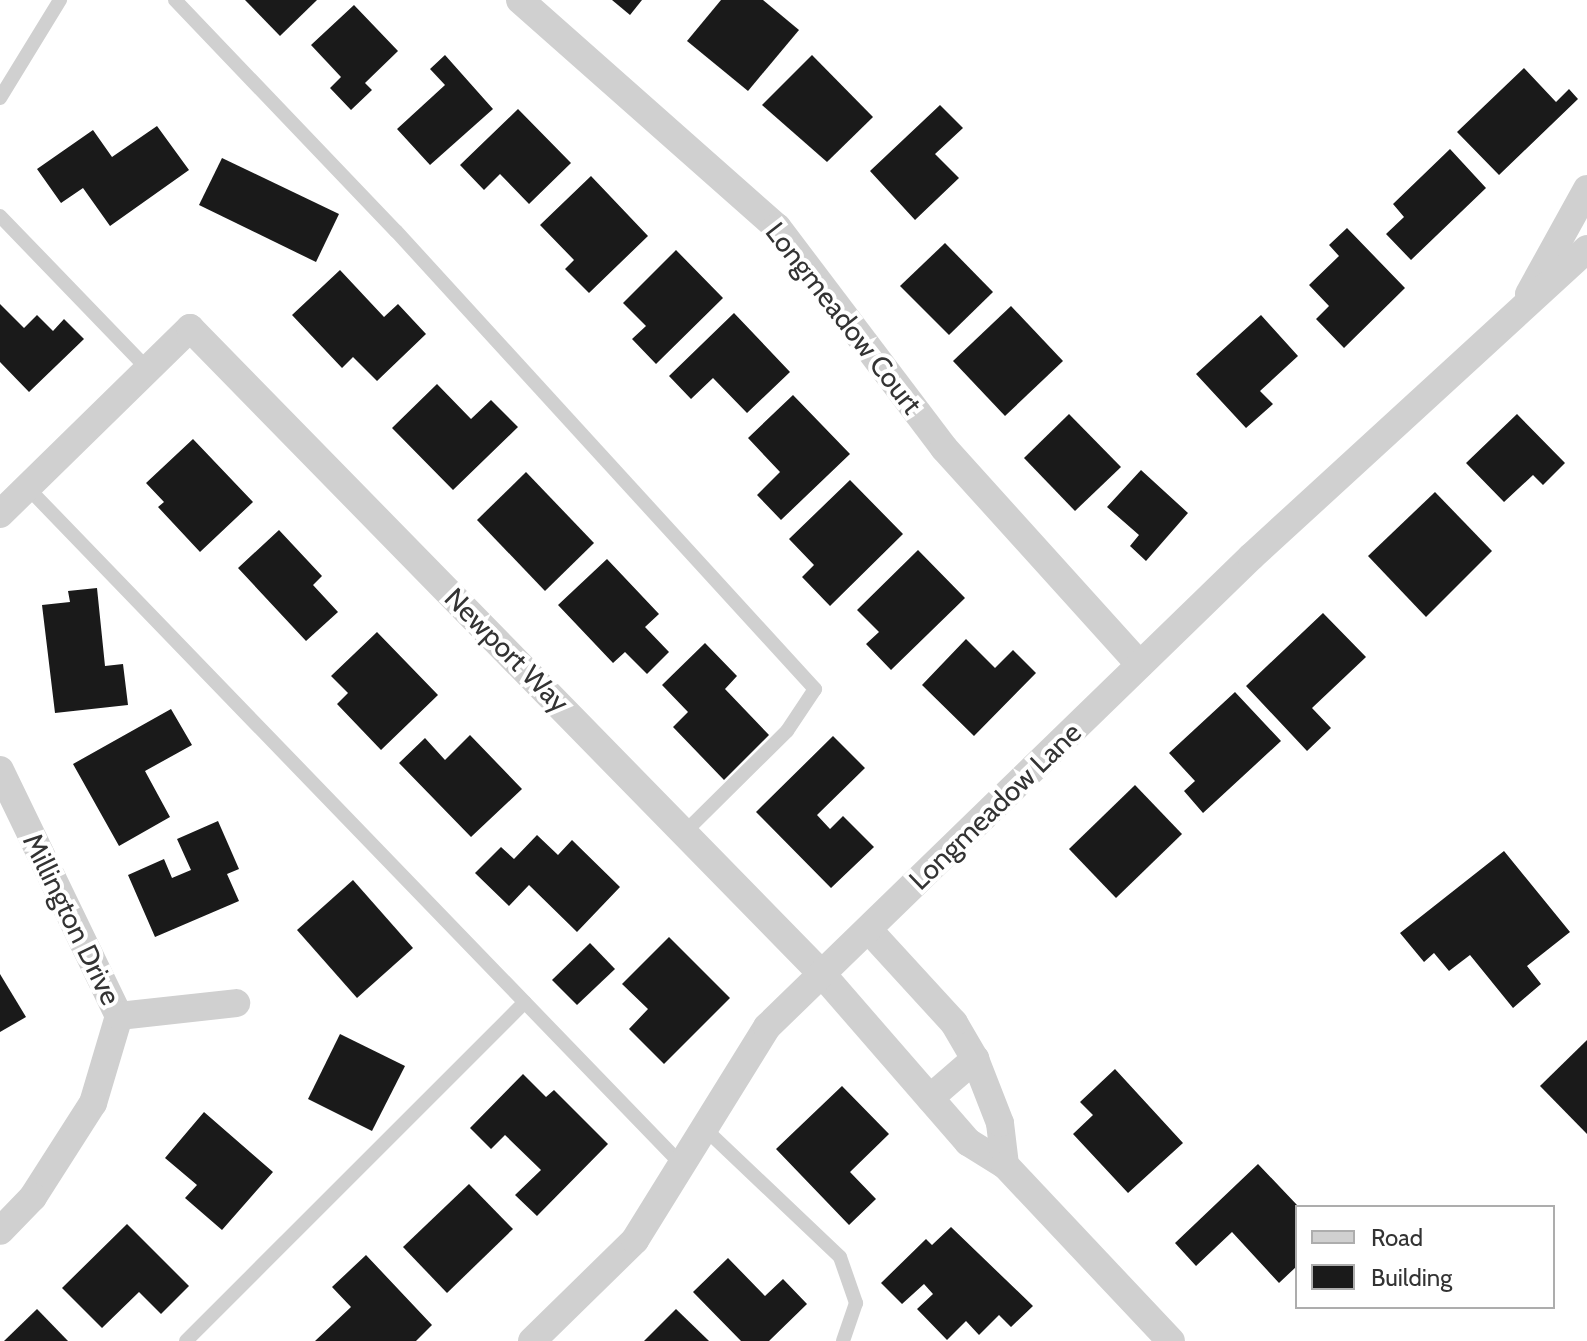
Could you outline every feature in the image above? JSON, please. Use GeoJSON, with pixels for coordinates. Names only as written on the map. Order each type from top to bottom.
{"type":"FeatureCollection","features":[{"type":"Feature","properties":{"kind":"street","name":"Longmeadow Court"},"geometry":{"type":"LineString","coordinates":[[520,0],[777,227],[944,448],[1140,665]]}},
{"type":"Feature","properties":{"kind":"street","name":"Longmeadow Lane"},"geometry":{"type":"LineString","coordinates":[[1515,320],[1587,189]]}},
{"type":"Feature","properties":{"kind":"street","name":"Longmeadow Lane"},"geometry":{"type":"LineString","coordinates":[[532,1341],[635,1240],[682,1165],[702,1126],[767,1027],[1251,557],[1515,320],[1587,249]]}},
{"type":"Feature","properties":{"kind":"street","name":"Newport Way"},"geometry":{"type":"LineString","coordinates":[[147,368],[190,328],[822,974],[968,1142],[1005,1165],[1171,1341]]}},
{"type":"Feature","properties":{"kind":"street"},"geometry":{"type":"LineString","coordinates":[[0,514],[147,368]]}},
{"type":"Feature","properties":{"kind":"street","name":"Millington Drive"},"geometry":{"type":"LineString","coordinates":[[0,770],[119,1016],[93,1103],[33,1197],[0,1231]]}},
{"type":"Feature","properties":{"kind":"street"},"geometry":{"type":"LineString","coordinates":[[868,929],[954,1023],[975,1059],[1000,1123],[1005,1165]]}},
{"type":"Feature","properties":{"kind":"street"},"geometry":{"type":"LineString","coordinates":[[119,1016],[236,1003]]}},
{"type":"Feature","properties":{"kind":"street"},"geometry":{"type":"LineString","coordinates":[[930,1098],[975,1059]]}},
{"type":"Feature","properties":{"kind":"lane"},"geometry":{"type":"LineString","coordinates":[[0,98],[60,0]]}},
{"type":"Feature","properties":{"kind":"lane"},"geometry":{"type":"LineString","coordinates":[[175,0],[428,266],[815,689],[787,731],[685,832]]}},
{"type":"Feature","properties":{"kind":"lane"},"geometry":{"type":"LineString","coordinates":[[0,216],[147,368]]}},
{"type":"Feature","properties":{"kind":"lane"},"geometry":{"type":"LineString","coordinates":[[27,487],[682,1165]]}},
{"type":"Feature","properties":{"kind":"lane"},"geometry":{"type":"LineString","coordinates":[[186,1341],[525,1002]]}},
{"type":"Feature","properties":{"kind":"lane"},"geometry":{"type":"LineString","coordinates":[[702,1126],[840,1257],[856,1303],[843,1341]]}},
{"type":"Feature","properties":{"kind":"building"},"geometry":{"type":"Polygon","coordinates":[[[245,0],[317,0],[280,36],[245,0]]]}},
{"type":"Feature","properties":{"kind":"building"},"geometry":{"type":"Polygon","coordinates":[[[612,0],[642,0],[630,15],[612,0]]]}},
{"type":"Feature","properties":{"kind":"building"},"geometry":{"type":"Polygon","coordinates":[[[721,0],[763,0],[799,30],[748,91],[687,41],[721,0]]]}},
{"type":"Feature","properties":{"kind":"building"},"geometry":{"type":"Polygon","coordinates":[[[354,5],[398,51],[365,83],[372,90],[351,110],[330,88],[341,77],[311,45],[354,5]]]}},
{"type":"Feature","properties":{"kind":"building"},"geometry":{"type":"Polygon","coordinates":[[[445,55],[493,109],[430,165],[397,129],[445,85],[430,69],[445,55]]]}},
{"type":"Feature","properties":{"kind":"building"},"geometry":{"type":"Polygon","coordinates":[[[812,55],[873,117],[827,162],[762,105],[812,55]]]}},
{"type":"Feature","properties":{"kind":"building"},"geometry":{"type":"Polygon","coordinates":[[[1524,68],[1556,102],[1569,89],[1578,99],[1499,175],[1457,132],[1524,68]]]}},
{"type":"Feature","properties":{"kind":"building"},"geometry":{"type":"Polygon","coordinates":[[[940,105],[963,128],[935,154],[959,178],[915,220],[870,171],[940,105]]]}},
{"type":"Feature","properties":{"kind":"building"},"geometry":{"type":"Polygon","coordinates":[[[518,109],[571,163],[529,204],[500,174],[484,190],[460,165],[518,109]]]}},
{"type":"Feature","properties":{"kind":"building"},"geometry":{"type":"Polygon","coordinates":[[[157,126],[189,170],[110,226],[83,188],[61,203],[37,169],[93,130],[112,157],[157,126]]]}},
{"type":"Feature","properties":{"kind":"building"},"geometry":{"type":"Polygon","coordinates":[[[1450,149],[1486,188],[1411,260],[1386,234],[1404,217],[1393,204],[1450,149]]]}},
{"type":"Feature","properties":{"kind":"building"},"geometry":{"type":"Polygon","coordinates":[[[222,158],[339,214],[316,262],[199,205],[222,158]]]}},
{"type":"Feature","properties":{"kind":"building"},"geometry":{"type":"Polygon","coordinates":[[[591,176],[648,236],[589,293],[565,269],[574,260],[540,225],[591,176]]]}},
{"type":"Feature","properties":{"kind":"building"},"geometry":{"type":"Polygon","coordinates":[[[1347,228],[1405,288],[1344,348],[1316,319],[1329,306],[1309,285],[1339,256],[1329,245],[1347,228]]]}},
{"type":"Feature","properties":{"kind":"building"},"geometry":{"type":"Polygon","coordinates":[[[945,243],[993,292],[949,335],[900,286],[945,243]]]}},
{"type":"Feature","properties":{"kind":"building"},"geometry":{"type":"Polygon","coordinates":[[[676,250],[723,298],[656,364],[632,339],[646,326],[623,303],[676,250]]]}},
{"type":"Feature","properties":{"kind":"building"},"geometry":{"type":"Polygon","coordinates":[[[340,270],[384,317],[398,304],[426,334],[377,381],[353,357],[342,368],[292,315],[340,270]]]}},
{"type":"Feature","properties":{"kind":"building"},"geometry":{"type":"Polygon","coordinates":[[[0,304],[24,328],[37,315],[53,331],[64,319],[84,339],[29,392],[0,362],[0,304]]]}},
{"type":"Feature","properties":{"kind":"building"},"geometry":{"type":"Polygon","coordinates":[[[1011,306],[1063,361],[1005,416],[953,361],[1011,306]]]}},
{"type":"Feature","properties":{"kind":"building"},"geometry":{"type":"Polygon","coordinates":[[[734,313],[790,372],[747,413],[713,378],[691,399],[669,376],[734,313]]]}},
{"type":"Feature","properties":{"kind":"building"},"geometry":{"type":"Polygon","coordinates":[[[1261,315],[1298,356],[1260,391],[1273,404],[1246,428],[1196,374],[1261,315]]]}},
{"type":"Feature","properties":{"kind":"building"},"geometry":{"type":"Polygon","coordinates":[[[437,384],[471,419],[491,400],[518,427],[453,490],[392,428],[437,384]]]}},
{"type":"Feature","properties":{"kind":"building"},"geometry":{"type":"Polygon","coordinates":[[[793,395],[850,454],[781,520],[757,495],[780,472],[748,438],[793,395]]]}},
{"type":"Feature","properties":{"kind":"building"},"geometry":{"type":"Polygon","coordinates":[[[1069,414],[1121,467],[1075,511],[1024,458],[1069,414]]]}},
{"type":"Feature","properties":{"kind":"building"},"geometry":{"type":"Polygon","coordinates":[[[1517,414],[1565,463],[1543,485],[1533,475],[1504,502],[1466,463],[1517,414]]]}},
{"type":"Feature","properties":{"kind":"building"},"geometry":{"type":"Polygon","coordinates":[[[193,439],[253,502],[200,552],[158,507],[164,502],[146,483],[193,439]]]}},
{"type":"Feature","properties":{"kind":"building"},"geometry":{"type":"Polygon","coordinates":[[[1141,470],[1188,513],[1146,561],[1130,546],[1139,535],[1107,507],[1141,470]]]}},
{"type":"Feature","properties":{"kind":"building"},"geometry":{"type":"Polygon","coordinates":[[[526,472],[594,543],[545,591],[477,520],[526,472]]]}},
{"type":"Feature","properties":{"kind":"building"},"geometry":{"type":"Polygon","coordinates":[[[850,480],[903,534],[830,606],[802,577],[814,565],[789,539],[850,480]]]}},
{"type":"Feature","properties":{"kind":"building"},"geometry":{"type":"Polygon","coordinates":[[[1435,492],[1492,551],[1426,617],[1368,556],[1435,492]]]}},
{"type":"Feature","properties":{"kind":"building"},"geometry":{"type":"Polygon","coordinates":[[[279,530],[322,576],[313,585],[338,612],[306,641],[238,568],[279,530]]]}},
{"type":"Feature","properties":{"kind":"building"},"geometry":{"type":"Polygon","coordinates":[[[918,550],[965,598],[891,670],[866,644],[879,632],[857,610],[918,550]]]}},
{"type":"Feature","properties":{"kind":"building"},"geometry":{"type":"Polygon","coordinates":[[[607,559],[659,614],[645,627],[669,652],[647,674],[625,652],[613,663],[558,605],[607,559]]]}},
{"type":"Feature","properties":{"kind":"building"},"geometry":{"type":"Polygon","coordinates":[[[97,588],[105,666],[123,664],[128,705],[55,713],[42,605],[70,602],[68,591],[97,588]]]}},
{"type":"Feature","properties":{"kind":"building"},"geometry":{"type":"Polygon","coordinates":[[[1323,613],[1366,657],[1312,708],[1331,728],[1307,751],[1246,686],[1323,613]]]}},
{"type":"Feature","properties":{"kind":"building"},"geometry":{"type":"Polygon","coordinates":[[[377,632],[438,695],[381,750],[337,704],[348,693],[331,676],[377,632]]]}},
{"type":"Feature","properties":{"kind":"building"},"geometry":{"type":"Polygon","coordinates":[[[966,639],[995,668],[1013,650],[1036,673],[974,736],[922,685],[966,639]]]}},
{"type":"Feature","properties":{"kind":"building"},"geometry":{"type":"Polygon","coordinates":[[[705,643],[737,676],[725,689],[769,735],[724,780],[673,727],[688,712],[662,685],[705,643]]]}},
{"type":"Feature","properties":{"kind":"building"},"geometry":{"type":"Polygon","coordinates":[[[1235,692],[1281,741],[1203,813],[1184,791],[1195,781],[1169,753],[1235,692]]]}},
{"type":"Feature","properties":{"kind":"building"},"geometry":{"type":"Polygon","coordinates":[[[171,709],[192,745],[145,771],[170,817],[119,846],[73,764],[171,709]]]}},
{"type":"Feature","properties":{"kind":"building"},"geometry":{"type":"Polygon","coordinates":[[[470,735],[522,789],[471,837],[399,763],[425,738],[445,760],[470,735]]]}},
{"type":"Feature","properties":{"kind":"building"},"geometry":{"type":"Polygon","coordinates":[[[833,736],[865,768],[817,815],[830,829],[843,816],[874,847],[831,888],[756,812],[833,736]]]}},
{"type":"Feature","properties":{"kind":"building"},"geometry":{"type":"Polygon","coordinates":[[[1135,785],[1182,834],[1116,898],[1069,849],[1135,785]]]}},
{"type":"Feature","properties":{"kind":"building"},"geometry":{"type":"Polygon","coordinates":[[[218,821],[239,869],[227,874],[239,901],[155,937],[128,875],[164,859],[172,878],[191,870],[177,839],[218,821]]]}},
{"type":"Feature","properties":{"kind":"building"},"geometry":{"type":"Polygon","coordinates":[[[537,835],[558,855],[572,840],[620,887],[577,932],[529,885],[509,906],[475,873],[501,847],[514,859],[537,835]]]}},
{"type":"Feature","properties":{"kind":"building"},"geometry":{"type":"Polygon","coordinates":[[[1504,851],[1570,932],[1527,966],[1541,984],[1513,1008],[1470,955],[1449,971],[1434,953],[1424,962],[1400,933],[1504,851]]]}},
{"type":"Feature","properties":{"kind":"building"},"geometry":{"type":"Polygon","coordinates":[[[353,880],[413,948],[357,998],[297,930],[353,880]]]}},
{"type":"Feature","properties":{"kind":"building"},"geometry":{"type":"Polygon","coordinates":[[[669,937],[730,998],[664,1064],[629,1029],[648,1009],[622,984],[669,937]]]}},
{"type":"Feature","properties":{"kind":"building"},"geometry":{"type":"Polygon","coordinates":[[[590,943],[615,969],[577,1005],[552,980],[590,943]]]}},
{"type":"Feature","properties":{"kind":"building"},"geometry":{"type":"Polygon","coordinates":[[[0,974],[26,1017],[0,1032],[0,974]]]}},
{"type":"Feature","properties":{"kind":"building"},"geometry":{"type":"Polygon","coordinates":[[[340,1034],[405,1066],[372,1131],[308,1099],[340,1034]]]}},
{"type":"Feature","properties":{"kind":"building"},"geometry":{"type":"Polygon","coordinates":[[[1587,1040],[1587,1134],[1540,1086],[1587,1040]]]}},
{"type":"Feature","properties":{"kind":"building"},"geometry":{"type":"Polygon","coordinates":[[[1115,1069],[1183,1143],[1128,1193],[1073,1134],[1093,1115],[1080,1102],[1115,1069]]]}},
{"type":"Feature","properties":{"kind":"building"},"geometry":{"type":"Polygon","coordinates":[[[523,1074],[546,1097],[554,1090],[608,1144],[537,1216],[515,1195],[541,1170],[505,1135],[491,1149],[470,1128],[523,1074]]]}},
{"type":"Feature","properties":{"kind":"building"},"geometry":{"type":"Polygon","coordinates":[[[842,1086],[889,1134],[850,1172],[876,1199],[849,1225],[776,1149],[842,1086]]]}},
{"type":"Feature","properties":{"kind":"building"},"geometry":{"type":"Polygon","coordinates":[[[204,1112],[273,1172],[222,1230],[185,1198],[197,1185],[165,1158],[204,1112]]]}},
{"type":"Feature","properties":{"kind":"building"},"geometry":{"type":"Polygon","coordinates":[[[1258,1164],[1297,1205],[1295,1268],[1279,1283],[1232,1232],[1196,1266],[1175,1243],[1258,1164]]]}},
{"type":"Feature","properties":{"kind":"building"},"geometry":{"type":"Polygon","coordinates":[[[469,1184],[513,1229],[447,1293],[403,1247],[469,1184]]]}},
{"type":"Feature","properties":{"kind":"building"},"geometry":{"type":"Polygon","coordinates":[[[127,1224],[189,1286],[161,1314],[139,1292],[102,1328],[62,1288],[127,1224]]]}},
{"type":"Feature","properties":{"kind":"building"},"geometry":{"type":"Polygon","coordinates":[[[951,1227],[1033,1306],[1011,1327],[999,1315],[979,1335],[966,1321],[947,1340],[917,1309],[933,1294],[924,1284],[902,1304],[881,1283],[926,1239],[932,1245],[951,1227]]]}},
{"type":"Feature","properties":{"kind":"building"},"geometry":{"type":"Polygon","coordinates":[[[366,1255],[432,1325],[416,1341],[315,1341],[351,1307],[332,1287],[366,1255]]]}},
{"type":"Feature","properties":{"kind":"building"},"geometry":{"type":"Polygon","coordinates":[[[728,1258],[765,1296],[783,1279],[807,1304],[769,1341],[741,1341],[693,1292],[728,1258]]]}},
{"type":"Feature","properties":{"kind":"building"},"geometry":{"type":"Polygon","coordinates":[[[37,1309],[68,1341],[4,1341],[37,1309]]]}},
{"type":"Feature","properties":{"kind":"building"},"geometry":{"type":"Polygon","coordinates":[[[676,1309],[709,1341],[644,1341],[676,1309]]]}}]}
